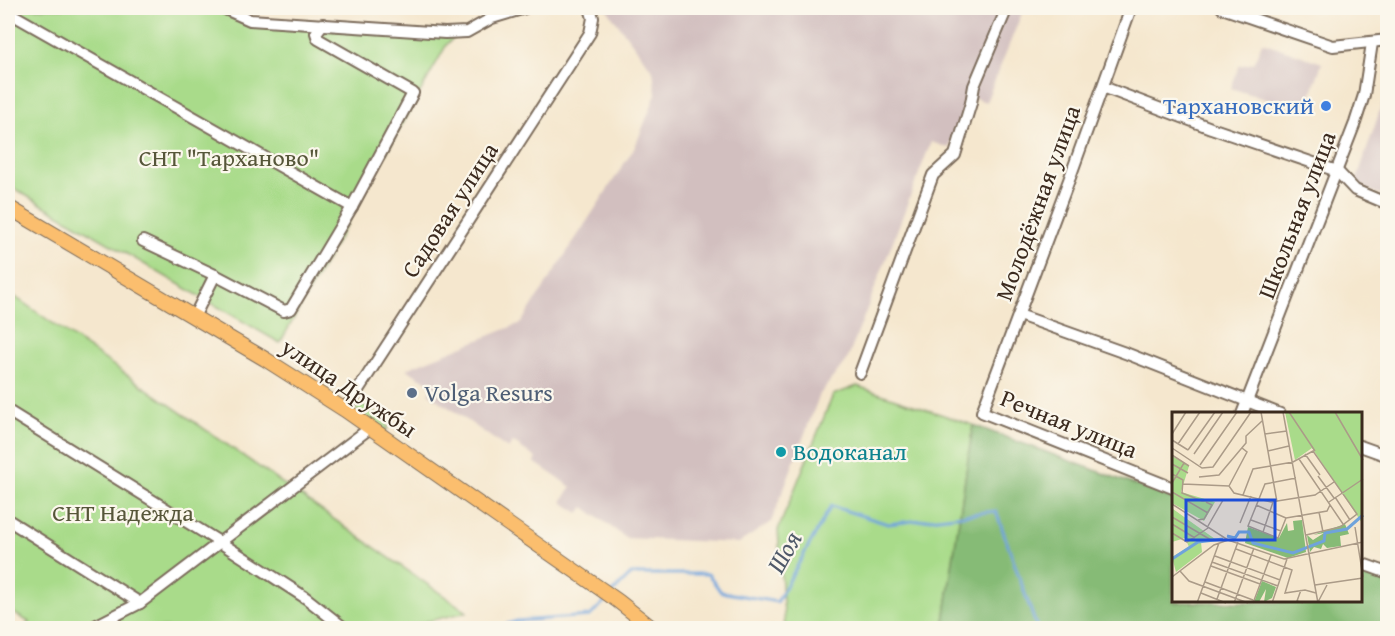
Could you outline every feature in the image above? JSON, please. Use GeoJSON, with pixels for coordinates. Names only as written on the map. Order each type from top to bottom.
{"type":"FeatureCollection","features":[{"type":"Feature","properties":{"kind":"main road","name":"улица Дружбы"},"geometry":{"type":"LineString","coordinates":[[8,207],[345,410],[618,601],[652,628]]}},
{"type":"Feature","properties":{"kind":"street"},"geometry":{"type":"LineString","coordinates":[[223,8],[250,20],[445,33],[467,32],[491,13],[525,8]]}},
{"type":"Feature","properties":{"kind":"street","name":"Садовая улица"},"geometry":{"type":"LineString","coordinates":[[345,410],[590,33],[593,18],[590,8]]}},
{"type":"Feature","properties":{"kind":"street"},"geometry":{"type":"LineString","coordinates":[[860,373],[933,175],[955,154],[974,86],[1007,8]]}},
{"type":"Feature","properties":{"kind":"street","name":"Молодёжная улица"},"geometry":{"type":"LineString","coordinates":[[982,412],[1131,8]]}},
{"type":"Feature","properties":{"kind":"street"},"geometry":{"type":"LineString","coordinates":[[1222,8],[1333,46],[1388,40]]}},
{"type":"Feature","properties":{"kind":"street"},"geometry":{"type":"LineString","coordinates":[[8,12],[352,207]]}},
{"type":"Feature","properties":{"kind":"street"},"geometry":{"type":"LineString","coordinates":[[143,241],[284,311],[291,309],[352,207],[413,93],[318,39],[316,33],[322,24]]}},
{"type":"Feature","properties":{"kind":"street","name":"Школьная улица"},"geometry":{"type":"LineString","coordinates":[[1243,412],[1355,123],[1364,95],[1372,43]]}},
{"type":"Feature","properties":{"kind":"street"},"geometry":{"type":"LineString","coordinates":[[1103,87],[1211,128],[1337,171],[1356,190],[1388,204]]}},
{"type":"Feature","properties":{"kind":"street"},"geometry":{"type":"LineString","coordinates":[[194,317],[215,275]]}},
{"type":"Feature","properties":{"kind":"street"},"geometry":{"type":"LineString","coordinates":[[1019,315],[1275,412]]}},
{"type":"Feature","properties":{"kind":"street"},"geometry":{"type":"LineString","coordinates":[[8,411],[221,543],[306,598],[344,628]]}},
{"type":"Feature","properties":{"kind":"street","name":"Речная улица"},"geometry":{"type":"LineString","coordinates":[[982,412],[1172,488]]}},
{"type":"Feature","properties":{"kind":"street"},"geometry":{"type":"LineString","coordinates":[[91,628],[140,603],[370,428]]}},
{"type":"Feature","properties":{"kind":"street"},"geometry":{"type":"LineString","coordinates":[[1362,447],[1388,456]]}},
{"type":"Feature","properties":{"kind":"street"},"geometry":{"type":"LineString","coordinates":[[8,520],[140,603]]}},
{"type":"Feature","properties":{"kind":"street"},"geometry":{"type":"LineString","coordinates":[[1362,564],[1388,573]]}},
{"type":"Feature","properties":{"kind":"shaded area","name":"Водоканал"},"geometry":{"type":"Polygon","coordinates":[[[606,8],[1008,8],[1022,13],[986,102],[966,95],[965,99],[968,100],[956,136],[953,136],[949,148],[931,142],[848,358],[820,394],[771,522],[739,543],[626,538],[584,507],[579,513],[562,502],[571,487],[534,462],[536,458],[513,442],[508,449],[428,393],[434,386],[406,369],[521,323],[635,147],[656,94],[653,71],[606,8]]]}},
{"type":"Feature","properties":{"kind":"shaded area"},"geometry":{"type":"Polygon","coordinates":[[[1262,42],[1322,63],[1305,112],[1231,88],[1239,66],[1254,63],[1262,42]]]}},
{"type":"Feature","properties":{"kind":"shaded area"},"geometry":{"type":"Polygon","coordinates":[[[1387,89],[1387,197],[1355,185],[1387,89]]]}},
{"type":"Feature","properties":{"kind":"green space","name":"СНТ \"Тарханово\""},"geometry":{"type":"Polygon","coordinates":[[[8,8],[220,8],[247,24],[457,35],[447,44],[280,343],[8,185],[8,8]]]}},
{"type":"Feature","properties":{"kind":"green space","name":"СНТ Надежда"},"geometry":{"type":"Polygon","coordinates":[[[8,292],[467,612],[399,628],[24,628],[29,622],[8,610],[8,292]]]}},
{"type":"Feature","properties":{"kind":"green space"},"geometry":{"type":"Polygon","coordinates":[[[857,386],[973,425],[943,628],[785,628],[778,530],[833,395],[857,386]]]}},
{"type":"Feature","properties":{"kind":"green space"},"geometry":{"type":"Polygon","coordinates":[[[358,404],[362,404],[386,421],[387,430],[357,411],[358,404]]]}},
{"type":"Feature","properties":{"kind":"green space"},"geometry":{"type":"Polygon","coordinates":[[[973,425],[1172,499],[1172,603],[1362,603],[1362,568],[1387,578],[1387,628],[943,628],[973,425]]]}},
{"type":"Feature","properties":{"kind":"waterway","name":"Шоя"},"geometry":{"type":"LineString","coordinates":[[612,593],[631,574],[708,574],[721,592],[777,602],[831,506],[888,524],[996,511],[1037,628]]}},
{"type":"Feature","properties":{"kind":"waterway","name":"Шоя"},"geometry":{"type":"LineString","coordinates":[[496,628],[517,621],[590,616],[608,598]]}},
{"type":"Feature","properties":{"kind":"place","name":"Тархановский"},"geometry":{"type":"Point","coordinates":[1326,106]}},
{"type":"Feature","properties":{"kind":"place","name":"Volga Resurs"},"geometry":{"type":"Point","coordinates":[412,393]}},
{"type":"Feature","properties":{"kind":"place","name":"Водоканал"},"geometry":{"type":"Point","coordinates":[781,452]}}]}
